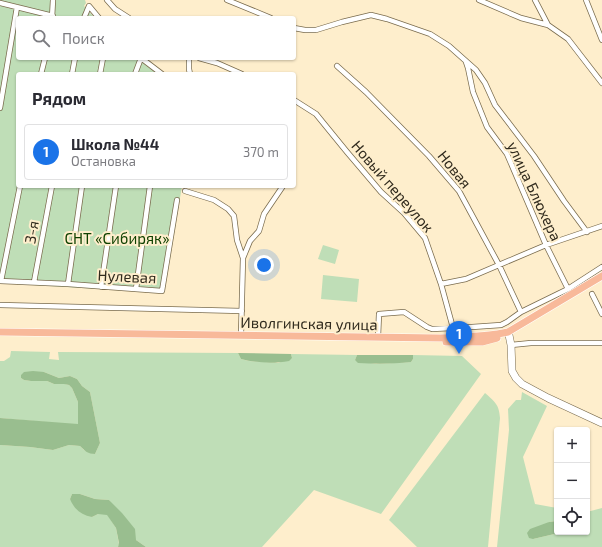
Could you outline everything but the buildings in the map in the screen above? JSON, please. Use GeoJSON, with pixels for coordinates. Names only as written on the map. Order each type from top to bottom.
{"type":"FeatureCollection","features":[{"type":"Feature","properties":{"kind":"main road","name":"Иволгинская улица"},"geometry":{"type":"LineString","coordinates":[[0,332],[440,338],[495,335],[508,332],[602,276]]}},
{"type":"Feature","properties":{"kind":"main road","name":"Иволгинская улица"},"geometry":{"type":"LineString","coordinates":[[0,336],[482,342],[509,336],[602,281]]}},
{"type":"Feature","properties":{"kind":"street"},"geometry":{"type":"LineString","coordinates":[[52,16],[54,0]]}},
{"type":"Feature","properties":{"kind":"street"},"geometry":{"type":"LineString","coordinates":[[107,0],[115,9],[127,16]]}},
{"type":"Feature","properties":{"kind":"street"},"geometry":{"type":"LineString","coordinates":[[227,0],[265,16]]}},
{"type":"Feature","properties":{"kind":"street"},"geometry":{"type":"LineString","coordinates":[[479,0],[521,18],[548,25],[568,39],[602,83]]}},
{"type":"Feature","properties":{"kind":"street"},"geometry":{"type":"LineString","coordinates":[[535,0],[548,25]]}},
{"type":"Feature","properties":{"kind":"street"},"geometry":{"type":"LineString","coordinates":[[586,0],[602,40]]}},
{"type":"Feature","properties":{"kind":"street"},"geometry":{"type":"LineString","coordinates":[[0,3],[48,16]]}},
{"type":"Feature","properties":{"kind":"street"},"geometry":{"type":"LineString","coordinates":[[85,16],[89,6],[97,16]]}},
{"type":"Feature","properties":{"kind":"street"},"geometry":{"type":"LineString","coordinates":[[0,108],[17,7]]}},
{"type":"Feature","properties":{"kind":"street","name":"улица Блюхера"},"geometry":{"type":"LineString","coordinates":[[296,28],[316,30],[371,15],[430,34],[449,46],[476,70],[485,83],[495,105],[534,156],[587,232]]}},
{"type":"Feature","properties":{"kind":"street","name":"улица Блюхера"},"geometry":{"type":"LineString","coordinates":[[464,59],[468,68],[473,92],[488,127],[507,154],[546,245],[568,289]]}},
{"type":"Feature","properties":{"kind":"street"},"geometry":{"type":"LineString","coordinates":[[41,72],[44,60]]}},
{"type":"Feature","properties":{"kind":"street"},"geometry":{"type":"LineString","coordinates":[[72,72],[75,60]]}},
{"type":"Feature","properties":{"kind":"street"},"geometry":{"type":"LineString","coordinates":[[100,72],[103,60]]}},
{"type":"Feature","properties":{"kind":"street"},"geometry":{"type":"LineString","coordinates":[[136,72],[140,60]]}},
{"type":"Feature","properties":{"kind":"street"},"geometry":{"type":"LineString","coordinates":[[144,60],[159,72]]}},
{"type":"Feature","properties":{"kind":"street"},"geometry":{"type":"LineString","coordinates":[[189,60],[189,72]]}},
{"type":"Feature","properties":{"kind":"street"},"geometry":{"type":"LineString","coordinates":[[206,60],[237,72]]}},
{"type":"Feature","properties":{"kind":"street","name":"Новая"},"geometry":{"type":"LineString","coordinates":[[337,66],[366,92],[423,150],[459,191],[499,265],[521,312]]}},
{"type":"Feature","properties":{"kind":"street","name":"Новый переулок"},"geometry":{"type":"LineString","coordinates":[[296,101],[316,114],[382,192],[404,213],[425,238],[441,284],[453,328]]}},
{"type":"Feature","properties":{"kind":"street"},"geometry":{"type":"LineString","coordinates":[[1,281],[20,188]]}},
{"type":"Feature","properties":{"kind":"street","name":"3-я"},"geometry":{"type":"LineString","coordinates":[[34,282],[52,188]]}},
{"type":"Feature","properties":{"kind":"street"},"geometry":{"type":"LineString","coordinates":[[68,284],[82,188]]}},
{"type":"Feature","properties":{"kind":"street"},"geometry":{"type":"LineString","coordinates":[[101,287],[116,188]]}},
{"type":"Feature","properties":{"kind":"street"},"geometry":{"type":"LineString","coordinates":[[136,289],[150,188]]}},
{"type":"Feature","properties":{"kind":"street"},"geometry":{"type":"LineString","coordinates":[[243,258],[250,241],[259,231],[264,214],[280,190],[277,188]]}},
{"type":"Feature","properties":{"kind":"street"},"geometry":{"type":"LineString","coordinates":[[186,192],[214,200],[228,209],[234,216],[237,240],[243,258],[241,335]]}},
{"type":"Feature","properties":{"kind":"street","name":"Нулевая"},"geometry":{"type":"LineString","coordinates":[[1,281],[162,291],[177,200]]}},
{"type":"Feature","properties":{"kind":"street"},"geometry":{"type":"LineString","coordinates":[[441,284],[466,279],[546,245],[602,226]]}},
{"type":"Feature","properties":{"kind":"street"},"geometry":{"type":"LineString","coordinates":[[378,337],[379,314],[404,312],[426,327],[432,329],[501,325],[521,312],[568,289],[602,267]]}},
{"type":"Feature","properties":{"kind":"street"},"geometry":{"type":"LineString","coordinates":[[592,294],[602,314]]}},
{"type":"Feature","properties":{"kind":"street"},"geometry":{"type":"LineString","coordinates":[[0,305],[242,311]]}},
{"type":"Feature","properties":{"kind":"street"},"geometry":{"type":"LineString","coordinates":[[516,316],[520,324]]}},
{"type":"Feature","properties":{"kind":"street"},"geometry":{"type":"LineString","coordinates":[[509,336],[511,345],[512,371],[522,384],[548,398],[600,421]]}},
{"type":"Feature","properties":{"kind":"street"},"geometry":{"type":"LineString","coordinates":[[511,345],[531,343],[602,344]]}},
{"type":"Feature","properties":{"kind":"green space","name":"СНТ «Сибиряк»"},"geometry":{"type":"Polygon","coordinates":[[[0,0],[85,0],[86,3],[84,6],[93,16],[16,16],[16,60],[139,60],[155,72],[16,72],[16,188],[182,188],[164,293],[0,283],[0,0]]]}},
{"type":"Feature","properties":{"kind":"green space"},"geometry":{"type":"Polygon","coordinates":[[[323,245],[339,250],[335,264],[318,259],[323,245]]]}},
{"type":"Feature","properties":{"kind":"green space"},"geometry":{"type":"Polygon","coordinates":[[[323,275],[359,279],[357,302],[321,299],[323,275]]]}},
{"type":"Feature","properties":{"kind":"green space"},"geometry":{"type":"Polygon","coordinates":[[[11,351],[50,352],[49,359],[59,360],[58,352],[238,353],[241,359],[249,361],[278,363],[292,358],[291,354],[357,355],[355,360],[376,364],[411,362],[413,355],[462,356],[481,374],[381,514],[314,490],[262,547],[146,547],[136,540],[109,500],[95,499],[80,494],[72,494],[70,499],[92,517],[98,514],[107,514],[116,528],[119,544],[118,547],[0,547],[0,445],[53,450],[69,445],[80,446],[84,450],[95,454],[100,443],[90,392],[82,386],[77,379],[70,376],[59,378],[44,372],[21,375],[21,378],[24,380],[47,381],[54,384],[69,385],[72,388],[78,402],[78,425],[0,418],[0,361],[4,361],[10,357],[11,351]]]}},
{"type":"Feature","properties":{"kind":"green space"},"geometry":{"type":"Polygon","coordinates":[[[238,353],[291,354],[292,358],[289,361],[283,362],[259,362],[241,359],[238,353]]]}},
{"type":"Feature","properties":{"kind":"green space"},"geometry":{"type":"Polygon","coordinates":[[[357,355],[413,355],[413,359],[411,362],[404,363],[358,363],[355,360],[357,355]]]}},
{"type":"Feature","properties":{"kind":"green space"},"geometry":{"type":"Polygon","coordinates":[[[24,372],[44,372],[59,378],[70,376],[77,379],[82,386],[90,392],[100,443],[95,454],[87,452],[80,446],[69,445],[53,450],[0,445],[0,418],[78,424],[78,402],[72,388],[69,385],[64,384],[54,384],[47,381],[31,381],[21,378],[21,375],[24,372]]]}},
{"type":"Feature","properties":{"kind":"green space"},"geometry":{"type":"Polygon","coordinates":[[[522,392],[547,406],[523,457],[535,504],[554,507],[554,521],[549,522],[533,539],[554,534],[590,535],[590,511],[602,508],[602,547],[497,547],[509,430],[508,409],[516,400],[521,400],[522,392]]]}},
{"type":"Feature","properties":{"kind":"green space"},"geometry":{"type":"Polygon","coordinates":[[[485,393],[499,409],[500,418],[488,547],[417,547],[389,520],[485,393]]]}},
{"type":"Feature","properties":{"kind":"green space"},"geometry":{"type":"Polygon","coordinates":[[[72,494],[80,494],[95,499],[109,500],[135,529],[136,540],[146,547],[118,547],[119,543],[116,528],[107,515],[98,514],[92,517],[81,513],[76,509],[70,499],[72,494]]]}},
{"type":"Feature","properties":{"kind":"green space"},"geometry":{"type":"Polygon","coordinates":[[[554,521],[554,534],[533,539],[529,538],[527,533],[530,529],[554,521]]]}},
{"type":"Feature","properties":{"kind":"place","name":"Школа №44"},"geometry":{"type":"Point","coordinates":[459,354]}}]}
